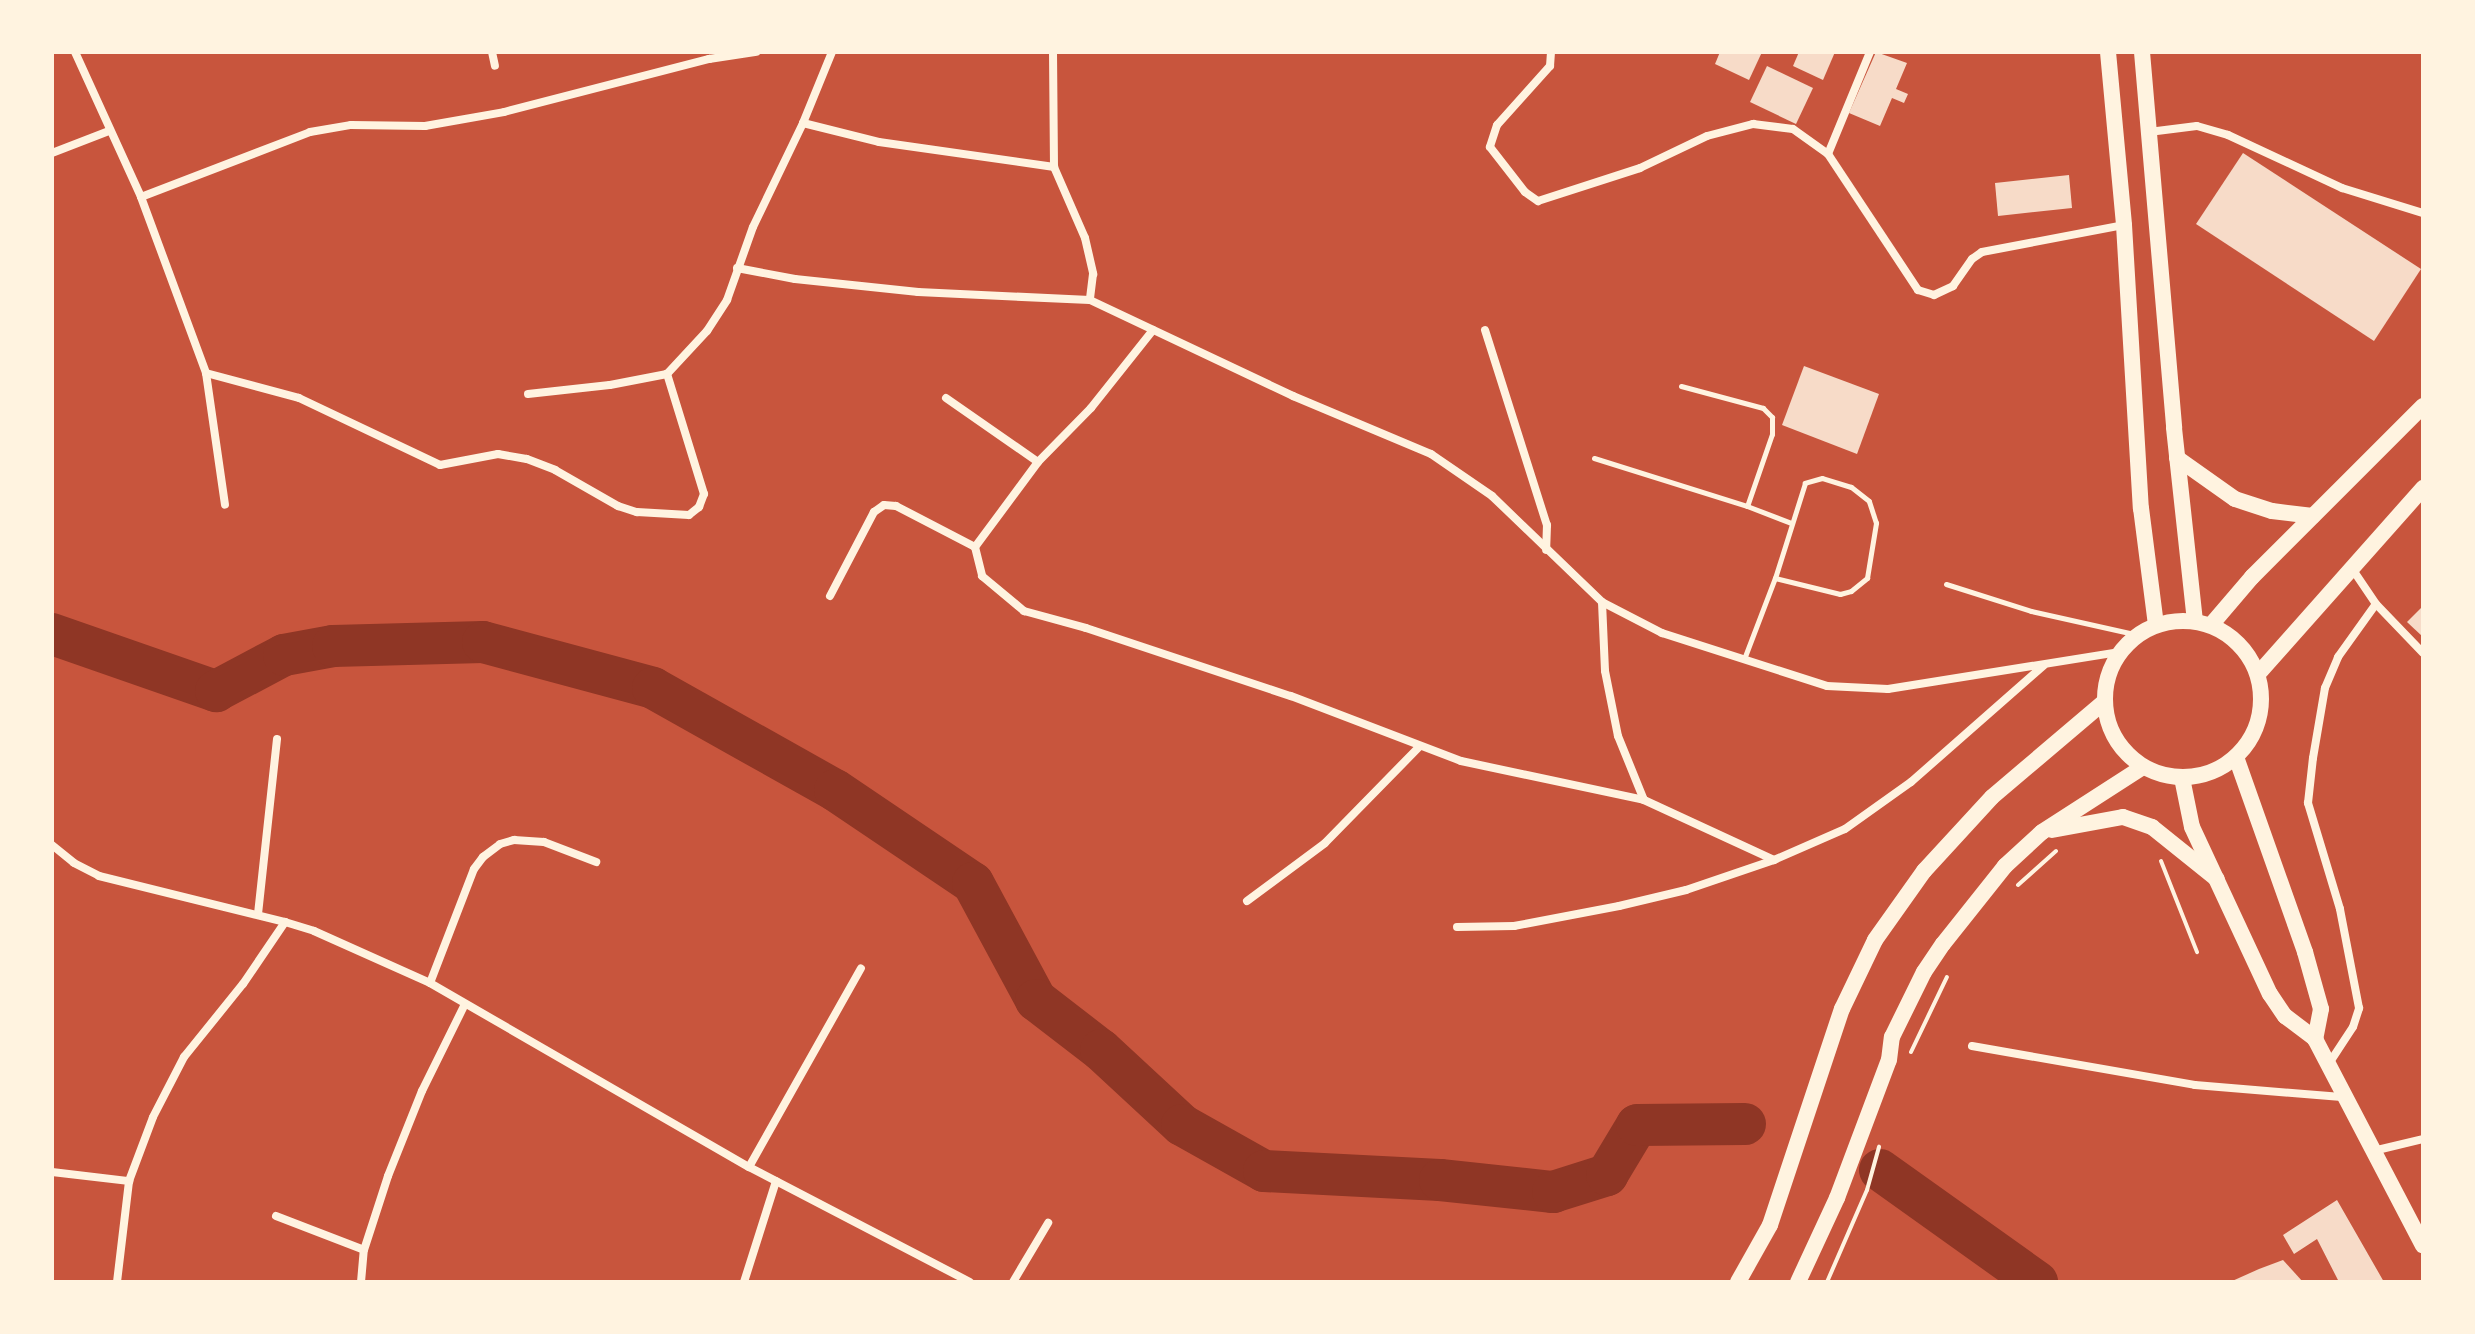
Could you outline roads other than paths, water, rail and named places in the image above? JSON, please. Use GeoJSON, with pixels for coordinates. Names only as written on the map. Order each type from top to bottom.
{"type":"FeatureCollection","features":[{"type":"Feature","properties":{"kind":"main road"},"geometry":{"type":"LineString","coordinates":[[2108,52],[2124,225],[2141,508],[2156,625]]}},
{"type":"Feature","properties":{"kind":"main road"},"geometry":{"type":"LineString","coordinates":[[2142,52],[2177,458],[2203,623]]}},
{"type":"Feature","properties":{"kind":"main road"},"geometry":{"type":"LineString","coordinates":[[2203,623],[2423,406]]}},
{"type":"Feature","properties":{"kind":"main road"},"geometry":{"type":"LineString","coordinates":[[2177,458],[2235,499],[2272,511],[2313,516]]}},
{"type":"Feature","properties":{"kind":"main road"},"geometry":{"type":"LineString","coordinates":[[2258,674],[2350,566],[2423,488]]}},
{"type":"Feature","properties":{"kind":"main road"},"geometry":{"type":"LineString","coordinates":[[2203,623],[2231,636],[2247,653],[2258,674],[2262,697],[2258,720],[2236,757],[2220,768],[2182,778],[2143,767],[2123,750],[2109,728],[2104,702],[2108,675],[2120,652],[2138,635],[2156,625],[2203,623]]}},
{"type":"Feature","properties":{"kind":"main road"},"geometry":{"type":"LineString","coordinates":[[1738,1282],[1770,1225],[1842,1009],[1875,940],[1924,871],[1992,797],[2053,741],[2104,702]]}},
{"type":"Feature","properties":{"kind":"main road"},"geometry":{"type":"LineString","coordinates":[[2236,757],[2305,952],[2321,1009],[2315,1039]]}},
{"type":"Feature","properties":{"kind":"main road"},"geometry":{"type":"LineString","coordinates":[[1798,1282],[1825,1231],[1889,1060],[1892,1037],[1924,972],[2005,866],[2042,832],[2143,767]]}},
{"type":"Feature","properties":{"kind":"main road"},"geometry":{"type":"LineString","coordinates":[[2182,778],[2192,827],[2270,994],[2285,1016],[2315,1039],[2342,1097],[2423,1246]]}},
{"type":"Feature","properties":{"kind":"main road"},"geometry":{"type":"LineString","coordinates":[[2042,832],[2123,817],[2152,827],[2217,879]]}},
{"type":"Feature","properties":{"kind":"street"},"geometry":{"type":"LineString","coordinates":[[75,52],[141,197],[206,373],[225,505]]}},
{"type":"Feature","properties":{"kind":"street"},"geometry":{"type":"LineString","coordinates":[[492,52],[495,66]]}},
{"type":"Feature","properties":{"kind":"street"},"geometry":{"type":"LineString","coordinates":[[141,197],[310,132],[351,125],[425,126],[491,115],[709,59],[756,52]]}},
{"type":"Feature","properties":{"kind":"street"},"geometry":{"type":"LineString","coordinates":[[528,394],[610,385],[667,374],[707,331],[727,300],[737,268],[832,52]]}},
{"type":"Feature","properties":{"kind":"street"},"geometry":{"type":"LineString","coordinates":[[1053,52],[1054,167],[1085,238],[1093,274],[1090,300]]}},
{"type":"Feature","properties":{"kind":"street"},"geometry":{"type":"LineString","coordinates":[[1551,52],[1550,66],[1497,125],[1490,147],[1525,192],[1538,201],[1640,168],[1707,136],[1753,124],[1793,129],[1828,154],[1906,277],[1918,290],[1934,295],[1953,286],[1972,259],[1982,252],[2124,225]]}},
{"type":"Feature","properties":{"kind":"street"},"geometry":{"type":"LineString","coordinates":[[1828,154],[1870,52]]}},
{"type":"Feature","properties":{"kind":"street"},"geometry":{"type":"LineString","coordinates":[[803,123],[879,142],[1054,167]]}},
{"type":"Feature","properties":{"kind":"street"},"geometry":{"type":"LineString","coordinates":[[2148,132],[2197,126],[2228,135],[2342,188],[2423,213]]}},
{"type":"Feature","properties":{"kind":"street"},"geometry":{"type":"LineString","coordinates":[[52,153],[109,131]]}},
{"type":"Feature","properties":{"kind":"street"},"geometry":{"type":"LineString","coordinates":[[737,268],[795,279],[918,292],[1090,300],[1293,396],[1431,454],[1492,496],[1602,602],[1662,633],[1827,686],[1888,689],[2120,652]]}},
{"type":"Feature","properties":{"kind":"street"},"geometry":{"type":"LineString","coordinates":[[975,547],[1038,462],[1091,408],[1153,330]]}},
{"type":"Feature","properties":{"kind":"street"},"geometry":{"type":"LineString","coordinates":[[1485,330],[1547,525],[1546,550]]}},
{"type":"Feature","properties":{"kind":"street"},"geometry":{"type":"LineString","coordinates":[[206,373],[299,398],[440,465],[498,454],[527,459],[555,470],[618,506],[637,512],[689,515],[699,507],[704,494],[667,374]]}},
{"type":"Feature","properties":{"kind":"street"},"geometry":{"type":"LineString","coordinates":[[946,398],[1038,462]]}},
{"type":"Feature","properties":{"kind":"street"},"geometry":{"type":"LineString","coordinates":[[830,596],[874,512],[884,505],[896,506],[975,547],[982,576],[1024,611],[1086,628],[1291,696],[1461,761],[1644,800],[1774,860]]}},
{"type":"Feature","properties":{"kind":"street"},"geometry":{"type":"LineString","coordinates":[[2350,566],[2376,604],[2423,653]]}},
{"type":"Feature","properties":{"kind":"street"},"geometry":{"type":"LineString","coordinates":[[1602,602],[1605,671],[1618,736],[1644,800]]}},
{"type":"Feature","properties":{"kind":"street"},"geometry":{"type":"LineString","coordinates":[[2328,1066],[2353,1027],[2359,1008],[2340,909],[2308,803],[2325,688],[2338,657],[2376,604]]}},
{"type":"Feature","properties":{"kind":"street"},"geometry":{"type":"LineString","coordinates":[[1457,927],[1514,926],[1686,890],[1774,860],[1845,829],[1900,790],[2044,665]]}},
{"type":"Feature","properties":{"kind":"street"},"geometry":{"type":"LineString","coordinates":[[258,914],[277,739]]}},
{"type":"Feature","properties":{"kind":"street"},"geometry":{"type":"LineString","coordinates":[[1247,901],[1325,843],[1419,747]]}},
{"type":"Feature","properties":{"kind":"street"},"geometry":{"type":"LineString","coordinates":[[430,983],[474,869],[483,857],[500,844],[514,840],[544,842],[596,862]]}},
{"type":"Feature","properties":{"kind":"street"},"geometry":{"type":"LineString","coordinates":[[52,845],[74,863],[99,876],[258,914],[314,931],[430,983],[749,1167],[970,1282]]}},
{"type":"Feature","properties":{"kind":"street"},"geometry":{"type":"LineString","coordinates":[[117,1282],[129,1181],[153,1117],[184,1057],[243,984],[285,922]]}},
{"type":"Feature","properties":{"kind":"street"},"geometry":{"type":"LineString","coordinates":[[749,1167],[861,968]]}},
{"type":"Feature","properties":{"kind":"street"},"geometry":{"type":"LineString","coordinates":[[361,1282],[364,1250],[422,1091],[465,1004]]}},
{"type":"Feature","properties":{"kind":"street"},"geometry":{"type":"LineString","coordinates":[[1972,1046],[2195,1085],[2342,1097]]}},
{"type":"Feature","properties":{"kind":"street"},"geometry":{"type":"LineString","coordinates":[[2372,1151],[2423,1139]]}},
{"type":"Feature","properties":{"kind":"street"},"geometry":{"type":"LineString","coordinates":[[52,1172],[129,1181]]}},
{"type":"Feature","properties":{"kind":"street"},"geometry":{"type":"LineString","coordinates":[[744,1282],[776,1181]]}},
{"type":"Feature","properties":{"kind":"street"},"geometry":{"type":"LineString","coordinates":[[276,1216],[364,1250]]}},
{"type":"Feature","properties":{"kind":"street"},"geometry":{"type":"LineString","coordinates":[[1013,1282],[1048,1223]]}},
{"type":"Feature","properties":{"kind":"lane"},"geometry":{"type":"LineString","coordinates":[[1681,386],[1763,408],[1772,417],[1772,434],[1747,506]]}},
{"type":"Feature","properties":{"kind":"lane"},"geometry":{"type":"LineString","coordinates":[[1594,458],[1791,523]]}},
{"type":"Feature","properties":{"kind":"lane"},"geometry":{"type":"LineString","coordinates":[[1743,660],[1775,578],[1805,483],[1822,478],[1851,487],[1869,501],[1876,523],[1867,578],[1851,591],[1840,594],[1775,578]]}},
{"type":"Feature","properties":{"kind":"lane"},"geometry":{"type":"LineString","coordinates":[[1946,584],[2031,611],[2138,635]]}},
{"type":"Feature","properties":{"kind":"waterway"},"geometry":{"type":"LineString","coordinates":[[52,634],[216,691],[284,655],[333,646],[483,642],[653,688],[835,790],[973,883],[1036,1000],[1101,1050],[1182,1125],[1264,1171],[1440,1180],[1553,1192],[1607,1175],[1637,1125],[1745,1124]]}},
{"type":"Feature","properties":{"kind":"waterway"},"geometry":{"type":"LineString","coordinates":[[1880,1170],[2037,1282]]}}]}
